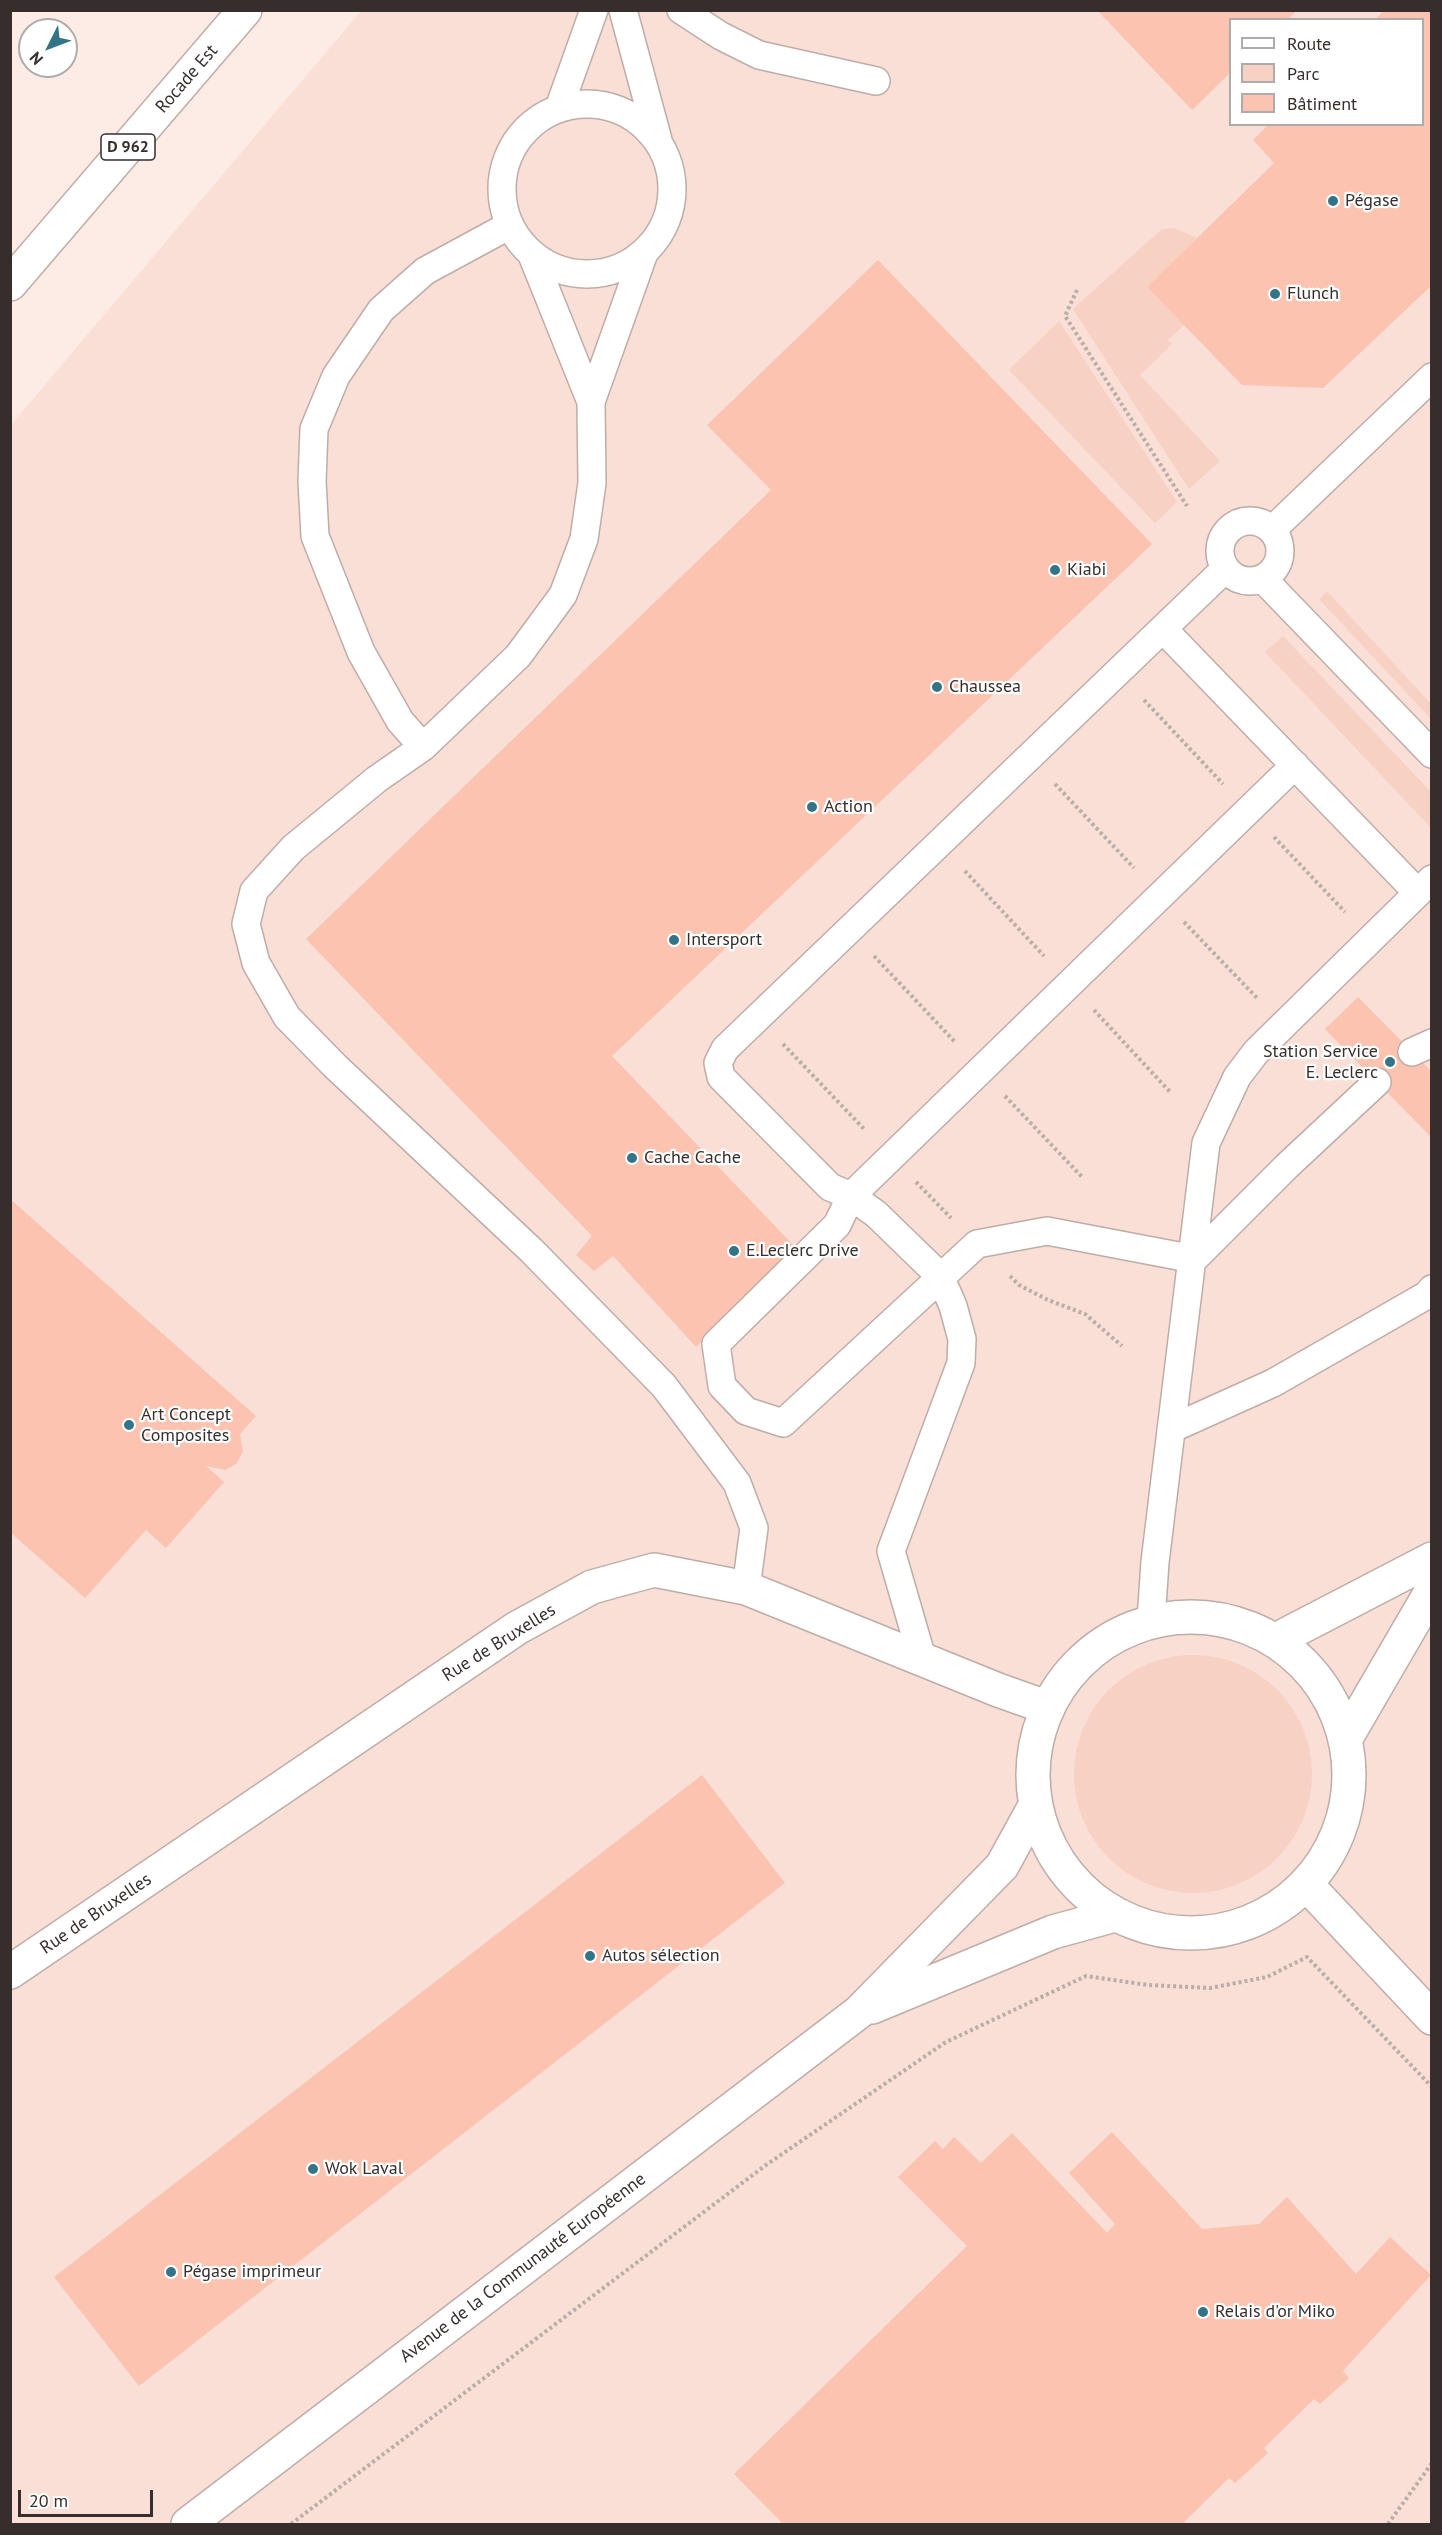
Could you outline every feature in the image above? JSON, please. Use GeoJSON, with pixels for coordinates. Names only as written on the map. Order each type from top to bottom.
{"type":"FeatureCollection","features":[{"type":"Feature","properties":{"kind":"street","name":"Rocade Est"},"geometry":{"type":"LineString","coordinates":[[10,284],[245,10]]}},
{"type":"Feature","properties":{"kind":"street"},"geometry":{"type":"LineString","coordinates":[[1276,1640],[1431,1559]]}},
{"type":"Feature","properties":{"kind":"street","name":"Rue de Bruxelles"},"geometry":{"type":"LineString","coordinates":[[10,1972],[517,1628],[592,1587],[654,1570],[746,1588],[998,1690],[1046,1707]]}},
{"type":"Feature","properties":{"kind":"street"},"geometry":{"type":"LineString","coordinates":[[1346,1738],[1431,1590]]}},
{"type":"Feature","properties":{"kind":"street"},"geometry":{"type":"LineString","coordinates":[[1194,1615],[1237,1622],[1276,1640],[1308,1666],[1332,1700],[1346,1738],[1351,1777],[1345,1817],[1330,1853],[1307,1885],[1265,1917],[1216,1933],[1164,1932],[1115,1915],[1086,1894],[1063,1869],[1045,1838],[1035,1806],[1033,1755],[1046,1707],[1072,1668],[1108,1638],[1151,1620],[1194,1615]]}},
{"type":"Feature","properties":{"kind":"street","name":"Avenue de la Communauté Européenne"},"geometry":{"type":"LineString","coordinates":[[188,2524],[859,2012],[1002,1866],[1035,1806]]}},
{"type":"Feature","properties":{"kind":"street"},"geometry":{"type":"LineString","coordinates":[[1307,1885],[1431,2018]]}},
{"type":"Feature","properties":{"kind":"street","name":"Avenue de la Communauté Européenne"},"geometry":{"type":"LineString","coordinates":[[859,2012],[1053,1932],[1115,1915]]}},
{"type":"Feature","properties":{"kind":"lane"},"geometry":{"type":"LineString","coordinates":[[559,108],[594,10]]}},
{"type":"Feature","properties":{"kind":"lane"},"geometry":{"type":"LineString","coordinates":[[532,255],[553,267],[577,274],[593,274],[624,267],[644,253],[663,229],[673,200],[670,170],[658,141],[623,10]]}},
{"type":"Feature","properties":{"kind":"lane"},"geometry":{"type":"LineString","coordinates":[[681,10],[721,36],[759,56],[876,81]]}},
{"type":"Feature","properties":{"kind":"lane"},"geometry":{"type":"LineString","coordinates":[[591,402],[532,255],[510,225],[503,202],[502,179],[509,156],[521,135],[537,119],[559,108],[581,104],[603,104],[625,112],[643,124],[658,141]]}},
{"type":"Feature","properties":{"kind":"lane"},"geometry":{"type":"LineString","coordinates":[[423,747],[400,721],[361,652],[315,536],[312,480],[314,429],[336,376],[381,310],[425,271],[510,225]]}},
{"type":"Feature","properties":{"kind":"lane"},"geometry":{"type":"LineString","coordinates":[[644,253],[591,402],[591,494],[584,539],[563,595],[518,656],[423,747],[377,779],[293,848],[254,891],[246,924],[256,963],[287,1017],[334,1066],[532,1251],[664,1386],[737,1483],[754,1528],[746,1588]]}},
{"type":"Feature","properties":{"kind":"lane"},"geometry":{"type":"LineString","coordinates":[[1272,530],[1431,377]]}},
{"type":"Feature","properties":{"kind":"lane"},"geometry":{"type":"LineString","coordinates":[[1244,521],[1263,524],[1272,530],[1280,547],[1280,558],[1270,575],[1251,582],[1232,576],[1225,569],[1219,550],[1227,531],[1244,521]]}},
{"type":"Feature","properties":{"kind":"lane"},"geometry":{"type":"LineString","coordinates":[[922,1658],[891,1551],[961,1363],[962,1339],[953,1306],[940,1276],[876,1214],[851,1196],[830,1187],[721,1077],[718,1062],[724,1049],[1225,569]]}},
{"type":"Feature","properties":{"kind":"lane"},"geometry":{"type":"LineString","coordinates":[[1263,579],[1431,754]]}},
{"type":"Feature","properties":{"kind":"lane"},"geometry":{"type":"LineString","coordinates":[[1151,1620],[1171,1429],[1194,1259],[1206,1143],[1237,1077],[1256,1052],[1425,886],[1295,765],[1163,629]]}},
{"type":"Feature","properties":{"kind":"lane"},"geometry":{"type":"LineString","coordinates":[[1194,1259],[1047,1231],[977,1244],[783,1423],[746,1411],[722,1386],[716,1344],[837,1225],[851,1196],[1295,765]]}},
{"type":"Feature","properties":{"kind":"lane"},"geometry":{"type":"LineString","coordinates":[[1194,1259],[1287,1166],[1377,1082]]}},
{"type":"Feature","properties":{"kind":"lane"},"geometry":{"type":"LineString","coordinates":[[1171,1429],[1273,1383],[1427,1296],[1431,1289]]}},
{"type":"Feature","properties":{"kind":"path"},"geometry":{"type":"LineString","coordinates":[[1077,291],[1065,316],[1187,506]]}},
{"type":"Feature","properties":{"kind":"path"},"geometry":{"type":"LineString","coordinates":[[757,1018],[1020,1286],[1085,1314],[1122,1346]]}},
{"type":"Feature","properties":{"kind":"path"},"geometry":{"type":"LineString","coordinates":[[291,2524],[766,2165],[946,2042],[1086,1976],[1148,1985],[1210,1988],[1267,1977],[1307,1957],[1431,2087]]}},
{"type":"Feature","properties":{"kind":"path"},"geometry":{"type":"LineString","coordinates":[[1388,2524],[1431,2463]]}},
{"type":"Feature","properties":{"kind":"shaded area"},"geometry":{"type":"Polygon","coordinates":[[[361,11],[1431,11],[1431,2524],[11,2524],[11,425],[361,11]]]}},
{"type":"Feature","properties":{"kind":"green space"},"geometry":{"type":"Polygon","coordinates":[[[1174,228],[1197,238],[1147,287],[1184,325],[1168,340],[1172,344],[1140,375],[1220,461],[1189,489],[1073,309],[1162,229],[1174,228]]]}},
{"type":"Feature","properties":{"kind":"green space"},"geometry":{"type":"Polygon","coordinates":[[[1059,321],[1177,502],[1155,523],[1009,370],[1059,321]]]}},
{"type":"Feature","properties":{"kind":"green space"},"geometry":{"type":"Polygon","coordinates":[[[1327,591],[1431,704],[1431,719],[1319,599],[1327,591]]]}},
{"type":"Feature","properties":{"kind":"green space"},"geometry":{"type":"Polygon","coordinates":[[[1283,636],[1431,792],[1431,828],[1265,652],[1283,636]]]}},
{"type":"Feature","properties":{"kind":"green space"},"geometry":{"type":"Polygon","coordinates":[[[1181,1655],[1205,1655],[1228,1660],[1249,1669],[1269,1682],[1285,1698],[1298,1718],[1307,1739],[1312,1774],[1310,1797],[1303,1820],[1285,1850],[1269,1866],[1249,1879],[1228,1888],[1205,1893],[1181,1893],[1158,1888],[1137,1879],[1117,1866],[1101,1850],[1088,1830],[1079,1809],[1074,1786],[1074,1762],[1079,1739],[1088,1718],[1101,1698],[1117,1682],[1137,1669],[1158,1660],[1181,1655]]]}},
{"type":"Feature","properties":{"kind":"building"},"geometry":{"type":"Polygon","coordinates":[[[1097,10],[1297,10],[1289,18],[1229,18],[1229,74],[1192,110],[1097,10]]]}},
{"type":"Feature","properties":{"kind":"building","name":"Pégase"},"geometry":{"type":"Polygon","coordinates":[[[1384,10],[1432,10],[1432,285],[1323,388],[1242,385],[1147,287],[1274,163],[1253,140],[1267,126],[1424,126],[1424,18],[1377,18],[1384,10]]]}},
{"type":"Feature","properties":{"kind":"building"},"geometry":{"type":"Polygon","coordinates":[[[878,260],[1152,544],[612,1056],[799,1251],[696,1347],[613,1256],[594,1271],[576,1255],[592,1236],[306,939],[771,490],[707,425],[878,260]]]}},
{"type":"Feature","properties":{"kind":"building","name":"Station Service E. Leclerc"},"geometry":{"type":"Polygon","coordinates":[[[1358,997],[1432,1072],[1432,1138],[1325,1029],[1358,997]]]}},
{"type":"Feature","properties":{"kind":"building","name":"Art Concept Composites"},"geometry":{"type":"Polygon","coordinates":[[[10,1199],[256,1416],[240,1434],[243,1452],[236,1464],[225,1470],[206,1466],[224,1482],[166,1548],[146,1530],[85,1598],[10,1532],[10,1199]]]}},
{"type":"Feature","properties":{"kind":"building"},"geometry":{"type":"Polygon","coordinates":[[[702,1775],[785,1883],[139,2386],[54,2277],[702,1775]]]}},
{"type":"Feature","properties":{"kind":"building"},"geometry":{"type":"Polygon","coordinates":[[[1112,2132],[1202,2229],[1259,2224],[1287,2197],[1356,2274],[1390,2237],[1431,2275],[1343,2371],[1349,2378],[1320,2404],[1314,2399],[1264,2448],[1268,2453],[1235,2483],[1229,2478],[1184,2522],[1187,2524],[783,2524],[734,2474],[967,2246],[898,2177],[935,2141],[943,2149],[954,2137],[981,2163],[1012,2133],[1107,2233],[1115,2224],[1069,2173],[1112,2132]]]}},
{"type":"Feature","properties":{"kind":"place","name":"Pégase"},"geometry":{"type":"Point","coordinates":[1333,201]}},
{"type":"Feature","properties":{"kind":"place","name":"Flunch"},"geometry":{"type":"Point","coordinates":[1275,294]}},
{"type":"Feature","properties":{"kind":"place","name":"Kiabi"},"geometry":{"type":"Point","coordinates":[1055,570]}},
{"type":"Feature","properties":{"kind":"place","name":"Chaussea"},"geometry":{"type":"Point","coordinates":[937,687]}},
{"type":"Feature","properties":{"kind":"place","name":"Action"},"geometry":{"type":"Point","coordinates":[812,807]}},
{"type":"Feature","properties":{"kind":"place","name":"Intersport"},"geometry":{"type":"Point","coordinates":[674,940]}},
{"type":"Feature","properties":{"kind":"place","name":"Station Service E. Leclerc"},"geometry":{"type":"Point","coordinates":[1390,1062]}},
{"type":"Feature","properties":{"kind":"place","name":"Cache Cache"},"geometry":{"type":"Point","coordinates":[632,1158]}},
{"type":"Feature","properties":{"kind":"place","name":"E.Leclerc Drive"},"geometry":{"type":"Point","coordinates":[734,1251]}},
{"type":"Feature","properties":{"kind":"place","name":"Art Concept Composites"},"geometry":{"type":"Point","coordinates":[129,1425]}},
{"type":"Feature","properties":{"kind":"place","name":"Autos sélection"},"geometry":{"type":"Point","coordinates":[590,1956]}},
{"type":"Feature","properties":{"kind":"place","name":"Wok Laval"},"geometry":{"type":"Point","coordinates":[313,2169]}},
{"type":"Feature","properties":{"kind":"place","name":"Pégase imprimeur"},"geometry":{"type":"Point","coordinates":[171,2272]}},
{"type":"Feature","properties":{"kind":"place","name":"Relais d'or Miko"},"geometry":{"type":"Point","coordinates":[1203,2312]}}]}
